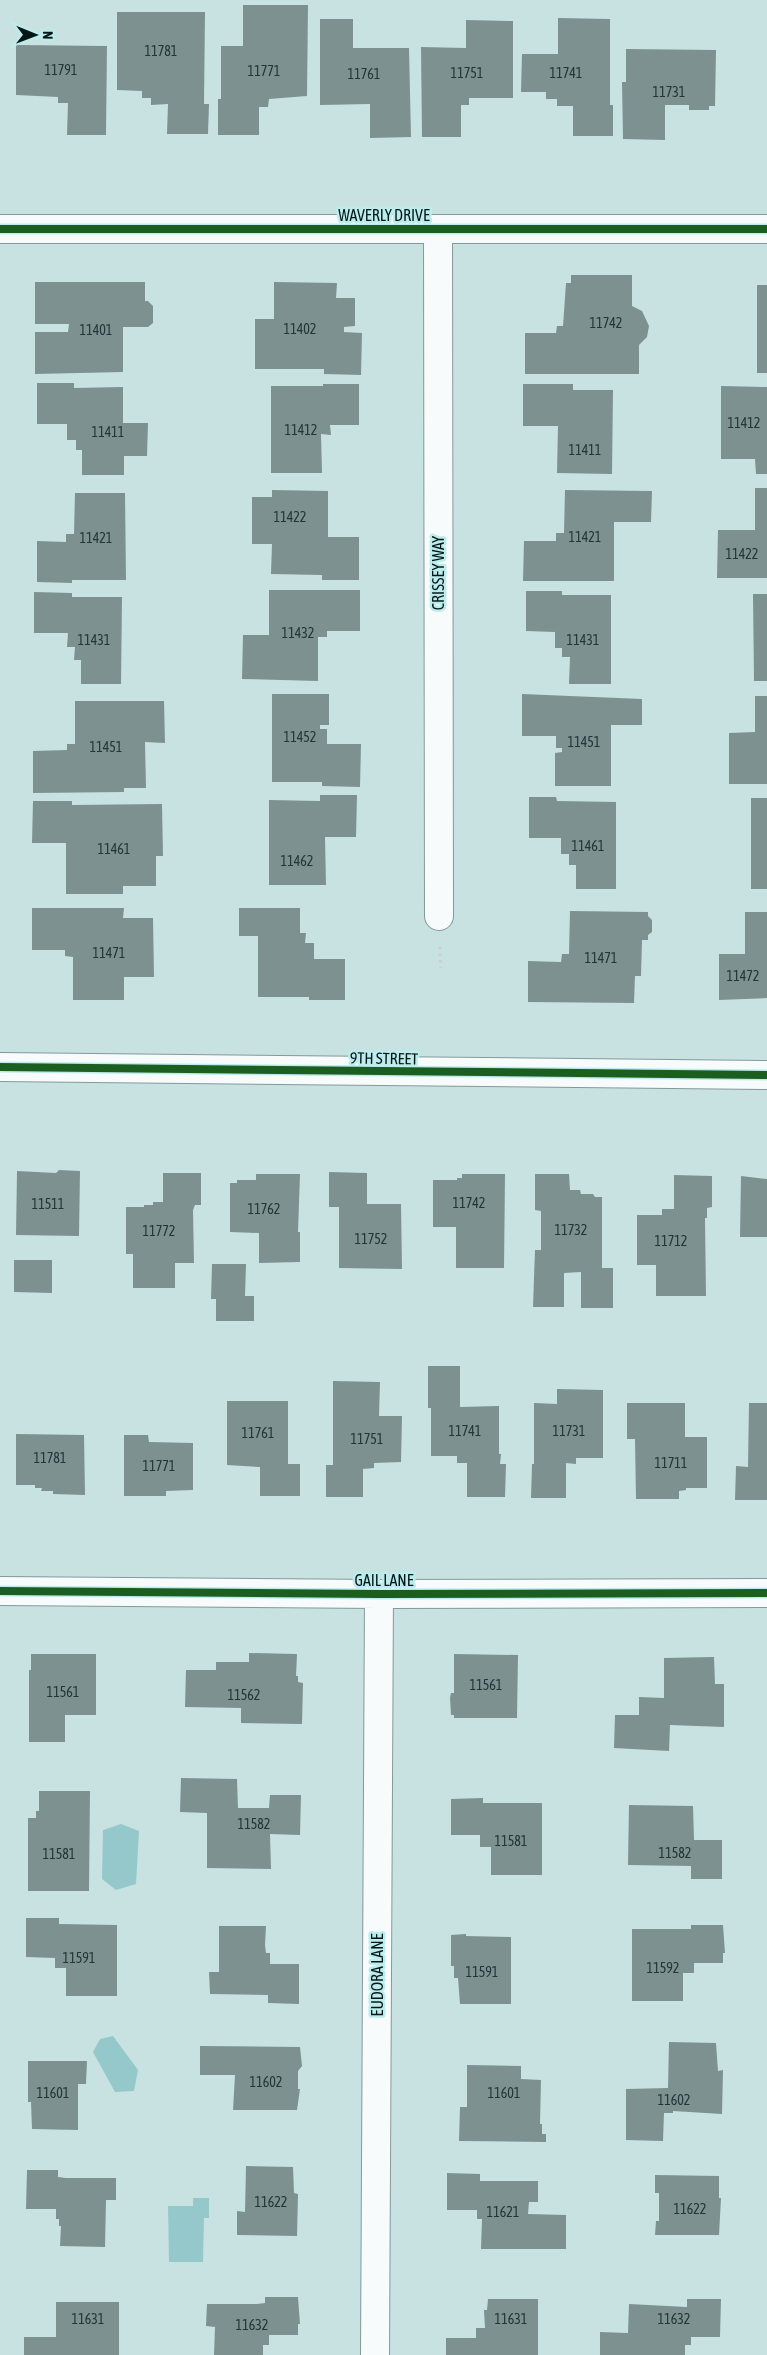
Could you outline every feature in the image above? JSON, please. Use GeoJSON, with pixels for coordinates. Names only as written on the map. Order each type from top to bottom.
{"type":"FeatureCollection","features":[{"type":"Feature","properties":{"kind":"street","name":"WAVERLY DRIVE"},"geometry":{"type":"LineString","coordinates":[[0,229],[767,229]]}},
{"type":"Feature","properties":{"kind":"street","name":"CRISSEY WAY"},"geometry":{"type":"LineString","coordinates":[[438,229],[439,916]]}},
{"type":"Feature","properties":{"kind":"street","name":"9TH STREET"},"geometry":{"type":"LineString","coordinates":[[0,1067],[767,1075]]}},
{"type":"Feature","properties":{"kind":"street","name":"GAIL LANE"},"geometry":{"type":"LineString","coordinates":[[0,1591],[379,1594],[767,1593]]}},
{"type":"Feature","properties":{"kind":"street","name":"EUDORA LANE"},"geometry":{"type":"LineString","coordinates":[[375,2355],[379,1594]]}},
{"type":"Feature","properties":{"kind":"water"},"geometry":{"type":"Polygon","coordinates":[[[121,1824],[139,1831],[136,1884],[116,1890],[102,1879],[103,1830],[121,1824]]]}},
{"type":"Feature","properties":{"kind":"water"},"geometry":{"type":"Polygon","coordinates":[[[113,2036],[138,2070],[134,2091],[115,2092],[93,2052],[100,2039],[113,2036]]]}},
{"type":"Feature","properties":{"kind":"water"},"geometry":{"type":"Polygon","coordinates":[[[193,2198],[209,2198],[209,2218],[204,2218],[203,2262],[169,2262],[168,2206],[193,2206],[193,2198]]]}},
{"type":"Feature","properties":{"kind":"building"},"geometry":{"type":"Polygon","coordinates":[[[243,5],[308,5],[307,96],[269,99],[268,107],[259,107],[259,135],[218,135],[218,99],[221,99],[221,46],[243,46],[243,5]]]}},
{"type":"Feature","properties":{"kind":"building"},"geometry":{"type":"Polygon","coordinates":[[[117,12],[205,12],[204,104],[209,104],[208,134],[167,134],[168,104],[151,105],[151,98],[142,98],[142,91],[117,90],[117,12]]]}},
{"type":"Feature","properties":{"kind":"building"},"geometry":{"type":"Polygon","coordinates":[[[558,18],[610,19],[610,105],[613,105],[613,136],[573,136],[573,106],[557,106],[557,99],[546,99],[546,92],[521,92],[522,54],[558,54],[558,18]]]}},
{"type":"Feature","properties":{"kind":"building"},"geometry":{"type":"Polygon","coordinates":[[[320,19],[353,19],[353,48],[409,48],[411,137],[370,138],[370,104],[320,105],[320,19]]]}},
{"type":"Feature","properties":{"kind":"building"},"geometry":{"type":"Polygon","coordinates":[[[466,20],[513,21],[513,98],[469,98],[469,105],[461,105],[461,137],[422,137],[421,47],[466,48],[466,20]]]}},
{"type":"Feature","properties":{"kind":"building"},"geometry":{"type":"Polygon","coordinates":[[[16,45],[107,46],[106,135],[67,135],[68,103],[58,103],[58,97],[16,95],[16,45]]]}},
{"type":"Feature","properties":{"kind":"building"},"geometry":{"type":"Polygon","coordinates":[[[626,49],[716,50],[715,106],[709,106],[709,110],[689,110],[689,105],[665,105],[665,140],[623,139],[622,82],[626,82],[626,49]]]}},
{"type":"Feature","properties":{"kind":"building"},"geometry":{"type":"Polygon","coordinates":[[[571,275],[632,275],[632,306],[642,311],[649,326],[647,337],[639,345],[639,374],[525,374],[525,333],[556,333],[557,326],[563,326],[566,283],[571,283],[571,275]]]}},
{"type":"Feature","properties":{"kind":"building"},"geometry":{"type":"Polygon","coordinates":[[[35,282],[145,282],[145,301],[148,301],[153,306],[153,323],[148,327],[123,327],[123,372],[35,374],[35,332],[68,332],[69,324],[35,324],[35,282]]]}},
{"type":"Feature","properties":{"kind":"building"},"geometry":{"type":"Polygon","coordinates":[[[274,282],[337,283],[336,298],[355,298],[355,326],[344,327],[344,332],[362,333],[361,375],[324,374],[324,369],[255,369],[255,319],[274,319],[274,282]]]}},
{"type":"Feature","properties":{"kind":"building"},"geometry":{"type":"Polygon","coordinates":[[[757,285],[767,285],[767,373],[757,373],[757,285]]]}},
{"type":"Feature","properties":{"kind":"building"},"geometry":{"type":"Polygon","coordinates":[[[37,383],[74,383],[74,388],[123,387],[123,423],[148,423],[147,456],[124,456],[124,475],[82,475],[82,450],[76,450],[76,440],[67,440],[67,424],[37,424],[37,383]]]}},
{"type":"Feature","properties":{"kind":"building"},"geometry":{"type":"Polygon","coordinates":[[[323,384],[359,384],[359,425],[330,425],[331,435],[321,434],[322,473],[271,473],[271,386],[323,386],[323,384]]]}},
{"type":"Feature","properties":{"kind":"building"},"geometry":{"type":"Polygon","coordinates":[[[523,384],[573,384],[573,390],[613,390],[612,474],[557,473],[558,426],[523,426],[523,384]]]}},
{"type":"Feature","properties":{"kind":"building"},"geometry":{"type":"Polygon","coordinates":[[[721,386],[767,387],[767,474],[756,474],[755,459],[721,459],[721,386]]]}},
{"type":"Feature","properties":{"kind":"building"},"geometry":{"type":"Polygon","coordinates":[[[755,488],[767,488],[767,578],[717,578],[718,530],[755,530],[755,488]]]}},
{"type":"Feature","properties":{"kind":"building"},"geometry":{"type":"Polygon","coordinates":[[[272,490],[328,491],[328,537],[359,537],[359,580],[322,580],[322,575],[271,574],[272,544],[252,544],[252,497],[272,497],[272,490]]]}},
{"type":"Feature","properties":{"kind":"building"},"geometry":{"type":"Polygon","coordinates":[[[565,490],[652,491],[651,522],[614,522],[614,581],[523,581],[524,541],[556,541],[556,533],[564,533],[565,490]]]}},
{"type":"Feature","properties":{"kind":"building"},"geometry":{"type":"Polygon","coordinates":[[[75,493],[125,493],[126,580],[72,580],[72,583],[37,582],[37,541],[66,542],[66,534],[74,534],[75,493]]]}},
{"type":"Feature","properties":{"kind":"building"},"geometry":{"type":"Polygon","coordinates":[[[269,590],[360,590],[360,631],[327,631],[327,637],[318,637],[318,681],[242,679],[243,635],[269,635],[269,590]]]}},
{"type":"Feature","properties":{"kind":"building"},"geometry":{"type":"Polygon","coordinates":[[[526,591],[562,591],[562,595],[611,595],[611,684],[569,684],[570,657],[562,657],[562,648],[555,648],[555,632],[526,631],[526,591]]]}},
{"type":"Feature","properties":{"kind":"building"},"geometry":{"type":"Polygon","coordinates":[[[34,592],[72,593],[72,597],[122,597],[121,684],[81,684],[81,660],[74,660],[75,647],[67,647],[68,633],[34,633],[34,592]]]}},
{"type":"Feature","properties":{"kind":"building"},"geometry":{"type":"Polygon","coordinates":[[[753,594],[767,594],[767,681],[754,681],[753,594]]]}},
{"type":"Feature","properties":{"kind":"building"},"geometry":{"type":"Polygon","coordinates":[[[272,694],[329,694],[329,725],[320,725],[320,729],[327,729],[327,744],[361,744],[360,787],[322,786],[322,782],[272,782],[272,694]]]}},
{"type":"Feature","properties":{"kind":"building"},"geometry":{"type":"Polygon","coordinates":[[[522,694],[642,699],[642,725],[611,725],[611,786],[555,786],[555,753],[562,752],[562,748],[556,748],[556,736],[522,736],[522,694]]]}},
{"type":"Feature","properties":{"kind":"building"},"geometry":{"type":"Polygon","coordinates":[[[755,696],[767,696],[767,784],[729,784],[729,733],[755,732],[755,696]]]}},
{"type":"Feature","properties":{"kind":"building"},"geometry":{"type":"Polygon","coordinates":[[[75,701],[164,701],[165,743],[145,742],[146,788],[124,788],[124,792],[33,793],[33,751],[67,750],[67,744],[75,744],[75,701]]]}},
{"type":"Feature","properties":{"kind":"building"},"geometry":{"type":"Polygon","coordinates":[[[320,795],[357,795],[356,837],[325,837],[326,885],[269,885],[269,800],[320,801],[320,795]]]}},
{"type":"Feature","properties":{"kind":"building"},"geometry":{"type":"Polygon","coordinates":[[[529,797],[556,797],[557,801],[616,802],[616,889],[576,889],[576,865],[569,865],[569,854],[561,854],[561,838],[529,838],[529,797]]]}},
{"type":"Feature","properties":{"kind":"building"},"geometry":{"type":"Polygon","coordinates":[[[751,798],[767,798],[767,889],[751,889],[751,798]]]}},
{"type":"Feature","properties":{"kind":"building"},"geometry":{"type":"Polygon","coordinates":[[[33,801],[72,801],[72,805],[162,804],[163,856],[156,856],[156,886],[123,886],[123,894],[66,894],[66,843],[32,843],[33,801]]]}},
{"type":"Feature","properties":{"kind":"building"},"geometry":{"type":"Polygon","coordinates":[[[32,908],[124,908],[123,918],[153,918],[154,977],[124,977],[124,1000],[73,1000],[73,957],[65,956],[65,950],[32,950],[32,908]]]}},
{"type":"Feature","properties":{"kind":"building"},"geometry":{"type":"Polygon","coordinates":[[[239,908],[300,908],[300,933],[306,933],[305,943],[314,943],[314,959],[345,959],[345,1000],[309,1000],[309,997],[258,997],[258,936],[239,936],[239,908]]]}},
{"type":"Feature","properties":{"kind":"building"},"geometry":{"type":"Polygon","coordinates":[[[570,911],[648,912],[648,916],[652,920],[652,932],[648,935],[648,940],[642,940],[641,976],[635,976],[634,1003],[528,1002],[528,961],[561,962],[562,954],[569,954],[570,911]]]}},
{"type":"Feature","properties":{"kind":"building"},"geometry":{"type":"Polygon","coordinates":[[[745,912],[767,912],[767,998],[719,1000],[719,954],[745,954],[745,912]]]}},
{"type":"Feature","properties":{"kind":"building"},"geometry":{"type":"Polygon","coordinates":[[[59,1170],[80,1171],[79,1236],[16,1235],[17,1171],[56,1173],[59,1170]]]}},
{"type":"Feature","properties":{"kind":"building"},"geometry":{"type":"Polygon","coordinates":[[[329,1172],[367,1173],[367,1204],[401,1204],[402,1269],[339,1268],[339,1207],[329,1207],[329,1172]]]}},
{"type":"Feature","properties":{"kind":"building"},"geometry":{"type":"Polygon","coordinates":[[[163,1173],[201,1173],[201,1205],[195,1205],[193,1210],[194,1263],[175,1263],[175,1288],[133,1288],[133,1254],[126,1254],[126,1207],[144,1207],[144,1205],[153,1205],[153,1202],[163,1202],[163,1173]]]}},
{"type":"Feature","properties":{"kind":"building"},"geometry":{"type":"Polygon","coordinates":[[[256,1174],[300,1174],[298,1232],[300,1232],[300,1262],[259,1263],[259,1233],[230,1232],[230,1183],[237,1183],[237,1180],[256,1180],[256,1174]]]}},
{"type":"Feature","properties":{"kind":"building"},"geometry":{"type":"Polygon","coordinates":[[[462,1174],[505,1174],[504,1268],[456,1268],[456,1227],[433,1227],[433,1180],[457,1180],[457,1178],[462,1178],[462,1174]]]}},
{"type":"Feature","properties":{"kind":"building"},"geometry":{"type":"Polygon","coordinates":[[[535,1174],[569,1174],[570,1190],[580,1190],[581,1194],[593,1194],[595,1197],[602,1197],[602,1268],[613,1268],[613,1308],[581,1308],[581,1272],[564,1273],[564,1307],[533,1307],[535,1250],[541,1250],[541,1211],[535,1210],[535,1174]]]}},
{"type":"Feature","properties":{"kind":"building"},"geometry":{"type":"Polygon","coordinates":[[[674,1175],[712,1176],[712,1207],[707,1208],[707,1218],[705,1218],[706,1296],[656,1296],[656,1265],[637,1265],[637,1215],[662,1215],[662,1209],[674,1209],[674,1175]]]}},
{"type":"Feature","properties":{"kind":"building"},"geometry":{"type":"Polygon","coordinates":[[[741,1176],[767,1179],[767,1237],[740,1237],[741,1176]]]}},
{"type":"Feature","properties":{"kind":"building"},"geometry":{"type":"Polygon","coordinates":[[[14,1260],[52,1260],[52,1293],[14,1292],[14,1260]]]}},
{"type":"Feature","properties":{"kind":"building"},"geometry":{"type":"Polygon","coordinates":[[[212,1264],[246,1264],[245,1296],[254,1296],[254,1321],[216,1321],[216,1299],[211,1299],[212,1264]]]}},
{"type":"Feature","properties":{"kind":"building"},"geometry":{"type":"Polygon","coordinates":[[[428,1366],[460,1366],[460,1407],[499,1406],[500,1464],[506,1464],[505,1497],[467,1497],[467,1463],[457,1463],[457,1456],[431,1456],[431,1408],[428,1408],[428,1366]]]}},
{"type":"Feature","properties":{"kind":"building"},"geometry":{"type":"Polygon","coordinates":[[[333,1381],[380,1382],[379,1416],[402,1416],[401,1462],[374,1463],[374,1468],[363,1469],[363,1497],[326,1497],[326,1465],[333,1465],[333,1381]]]}},
{"type":"Feature","properties":{"kind":"building"},"geometry":{"type":"Polygon","coordinates":[[[557,1389],[603,1390],[603,1458],[576,1458],[576,1464],[566,1463],[566,1498],[531,1498],[532,1464],[534,1464],[534,1403],[557,1404],[557,1389]]]}},
{"type":"Feature","properties":{"kind":"building"},"geometry":{"type":"Polygon","coordinates":[[[227,1401],[288,1401],[288,1464],[300,1464],[300,1496],[260,1496],[260,1467],[227,1465],[227,1401]]]}},
{"type":"Feature","properties":{"kind":"building"},"geometry":{"type":"Polygon","coordinates":[[[627,1403],[685,1403],[685,1437],[707,1437],[707,1488],[686,1488],[686,1490],[679,1491],[679,1499],[636,1499],[635,1439],[627,1439],[627,1403]]]}},
{"type":"Feature","properties":{"kind":"building"},"geometry":{"type":"Polygon","coordinates":[[[749,1403],[767,1403],[767,1500],[735,1500],[736,1466],[748,1467],[749,1403]]]}},
{"type":"Feature","properties":{"kind":"building"},"geometry":{"type":"Polygon","coordinates":[[[16,1434],[84,1435],[85,1495],[53,1494],[53,1491],[41,1491],[42,1488],[35,1488],[35,1485],[16,1485],[16,1434]]]}},
{"type":"Feature","properties":{"kind":"building"},"geometry":{"type":"Polygon","coordinates":[[[124,1435],[148,1435],[149,1442],[193,1443],[193,1490],[166,1491],[166,1496],[124,1496],[124,1435]]]}},
{"type":"Feature","properties":{"kind":"building"},"geometry":{"type":"Polygon","coordinates":[[[249,1653],[297,1654],[296,1676],[298,1676],[298,1682],[303,1683],[302,1724],[241,1723],[241,1708],[185,1707],[186,1670],[216,1670],[216,1662],[249,1662],[249,1653]]]}},
{"type":"Feature","properties":{"kind":"building"},"geometry":{"type":"Polygon","coordinates":[[[31,1654],[96,1654],[96,1715],[65,1715],[65,1742],[29,1742],[29,1670],[31,1670],[31,1654]]]}},
{"type":"Feature","properties":{"kind":"building"},"geometry":{"type":"Polygon","coordinates":[[[454,1654],[518,1655],[517,1718],[454,1718],[454,1715],[451,1715],[450,1698],[451,1693],[454,1693],[454,1654]]]}},
{"type":"Feature","properties":{"kind":"building"},"geometry":{"type":"Polygon","coordinates":[[[714,1657],[715,1684],[724,1684],[724,1727],[670,1725],[669,1751],[614,1748],[615,1715],[639,1715],[639,1697],[664,1698],[664,1658],[714,1657]]]}},
{"type":"Feature","properties":{"kind":"building"},"geometry":{"type":"Polygon","coordinates":[[[181,1778],[237,1779],[238,1808],[269,1808],[270,1795],[301,1795],[300,1835],[270,1834],[271,1869],[207,1868],[207,1813],[180,1812],[181,1778]]]}},
{"type":"Feature","properties":{"kind":"building"},"geometry":{"type":"Polygon","coordinates":[[[39,1791],[90,1791],[89,1891],[28,1891],[28,1818],[36,1818],[36,1811],[39,1811],[39,1791]]]}},
{"type":"Feature","properties":{"kind":"building"},"geometry":{"type":"Polygon","coordinates":[[[483,1798],[483,1803],[542,1803],[542,1875],[491,1875],[491,1847],[480,1847],[480,1835],[451,1835],[451,1799],[483,1798]]]}},
{"type":"Feature","properties":{"kind":"building"},"geometry":{"type":"Polygon","coordinates":[[[629,1805],[693,1806],[694,1840],[722,1840],[722,1879],[691,1879],[691,1866],[628,1865],[629,1805]]]}},
{"type":"Feature","properties":{"kind":"building"},"geometry":{"type":"Polygon","coordinates":[[[26,1918],[59,1918],[59,1924],[117,1925],[117,1996],[66,1996],[66,1968],[55,1968],[55,1958],[26,1957],[26,1918]]]}},
{"type":"Feature","properties":{"kind":"building"},"geometry":{"type":"Polygon","coordinates":[[[691,1925],[723,1925],[725,1953],[723,1953],[723,1963],[694,1963],[694,1973],[683,1973],[683,2001],[632,2001],[632,1929],[691,1929],[691,1925]]]}},
{"type":"Feature","properties":{"kind":"building"},"geometry":{"type":"Polygon","coordinates":[[[219,1926],[266,1926],[265,1945],[266,1953],[270,1953],[270,1964],[299,1964],[299,2004],[268,2003],[268,1995],[210,1994],[209,1972],[219,1972],[219,1926]]]}},
{"type":"Feature","properties":{"kind":"building"},"geometry":{"type":"Polygon","coordinates":[[[466,1934],[466,1936],[511,1937],[511,2004],[460,2004],[458,1978],[454,1978],[454,1966],[451,1966],[451,1935],[466,1934]]]}},
{"type":"Feature","properties":{"kind":"building"},"geometry":{"type":"Polygon","coordinates":[[[669,2042],[716,2043],[718,2071],[723,2070],[722,2114],[673,2111],[673,2113],[664,2113],[663,2141],[626,2140],[626,2089],[668,2088],[669,2042]]]}},
{"type":"Feature","properties":{"kind":"building"},"geometry":{"type":"Polygon","coordinates":[[[200,2046],[300,2047],[302,2066],[298,2071],[298,2089],[300,2089],[297,2110],[233,2110],[235,2075],[200,2075],[200,2046]]]}},
{"type":"Feature","properties":{"kind":"building"},"geometry":{"type":"Polygon","coordinates":[[[28,2061],[87,2061],[86,2084],[78,2084],[78,2130],[32,2129],[31,2102],[28,2102],[28,2061]]]}},
{"type":"Feature","properties":{"kind":"building"},"geometry":{"type":"Polygon","coordinates":[[[467,2065],[521,2066],[521,2079],[541,2080],[540,2124],[542,2124],[542,2134],[546,2134],[546,2142],[459,2141],[460,2107],[467,2107],[467,2065]]]}},
{"type":"Feature","properties":{"kind":"building"},"geometry":{"type":"Polygon","coordinates":[[[246,2166],[293,2167],[294,2193],[298,2194],[297,2236],[237,2235],[237,2211],[245,2212],[246,2166]]]}},
{"type":"Feature","properties":{"kind":"building"},"geometry":{"type":"Polygon","coordinates":[[[27,2170],[58,2170],[58,2177],[66,2178],[116,2178],[116,2200],[106,2200],[105,2247],[60,2246],[61,2226],[59,2226],[59,2219],[56,2219],[56,2209],[26,2209],[27,2170]]]}},
{"type":"Feature","properties":{"kind":"building"},"geometry":{"type":"Polygon","coordinates":[[[447,2173],[480,2174],[480,2181],[538,2181],[538,2202],[529,2202],[528,2214],[566,2215],[566,2249],[481,2249],[482,2219],[477,2219],[477,2210],[447,2210],[447,2173]]]}},
{"type":"Feature","properties":{"kind":"building"},"geometry":{"type":"Polygon","coordinates":[[[655,2175],[719,2176],[719,2198],[721,2198],[719,2235],[655,2235],[656,2221],[659,2221],[659,2193],[655,2193],[655,2175]]]}},
{"type":"Feature","properties":{"kind":"building"},"geometry":{"type":"Polygon","coordinates":[[[265,2297],[298,2297],[300,2324],[298,2324],[298,2335],[269,2335],[269,2345],[263,2345],[263,2355],[214,2355],[215,2327],[206,2326],[207,2304],[257,2304],[265,2303],[265,2297]]]}},
{"type":"Feature","properties":{"kind":"building"},"geometry":{"type":"Polygon","coordinates":[[[488,2299],[538,2299],[538,2355],[446,2355],[446,2338],[476,2338],[476,2328],[485,2328],[484,2310],[487,2310],[488,2299]]]}},
{"type":"Feature","properties":{"kind":"building"},"geometry":{"type":"Polygon","coordinates":[[[687,2299],[721,2299],[720,2337],[691,2337],[691,2345],[685,2345],[685,2355],[600,2355],[600,2332],[628,2333],[629,2304],[687,2307],[687,2299]]]}},
{"type":"Feature","properties":{"kind":"building"},"geometry":{"type":"Polygon","coordinates":[[[56,2302],[119,2302],[119,2355],[24,2355],[24,2337],[56,2337],[56,2302]]]}},
{"type":"Feature","properties":{"kind":"cycle path"},"geometry":{"type":"LineString","coordinates":[[0,229],[767,229]]}},
{"type":"Feature","properties":{"kind":"cycle path"},"geometry":{"type":"LineString","coordinates":[[0,1067],[767,1075]]}},
{"type":"Feature","properties":{"kind":"cycle path"},"geometry":{"type":"LineString","coordinates":[[0,1591],[379,1594],[767,1593]]}}]}
